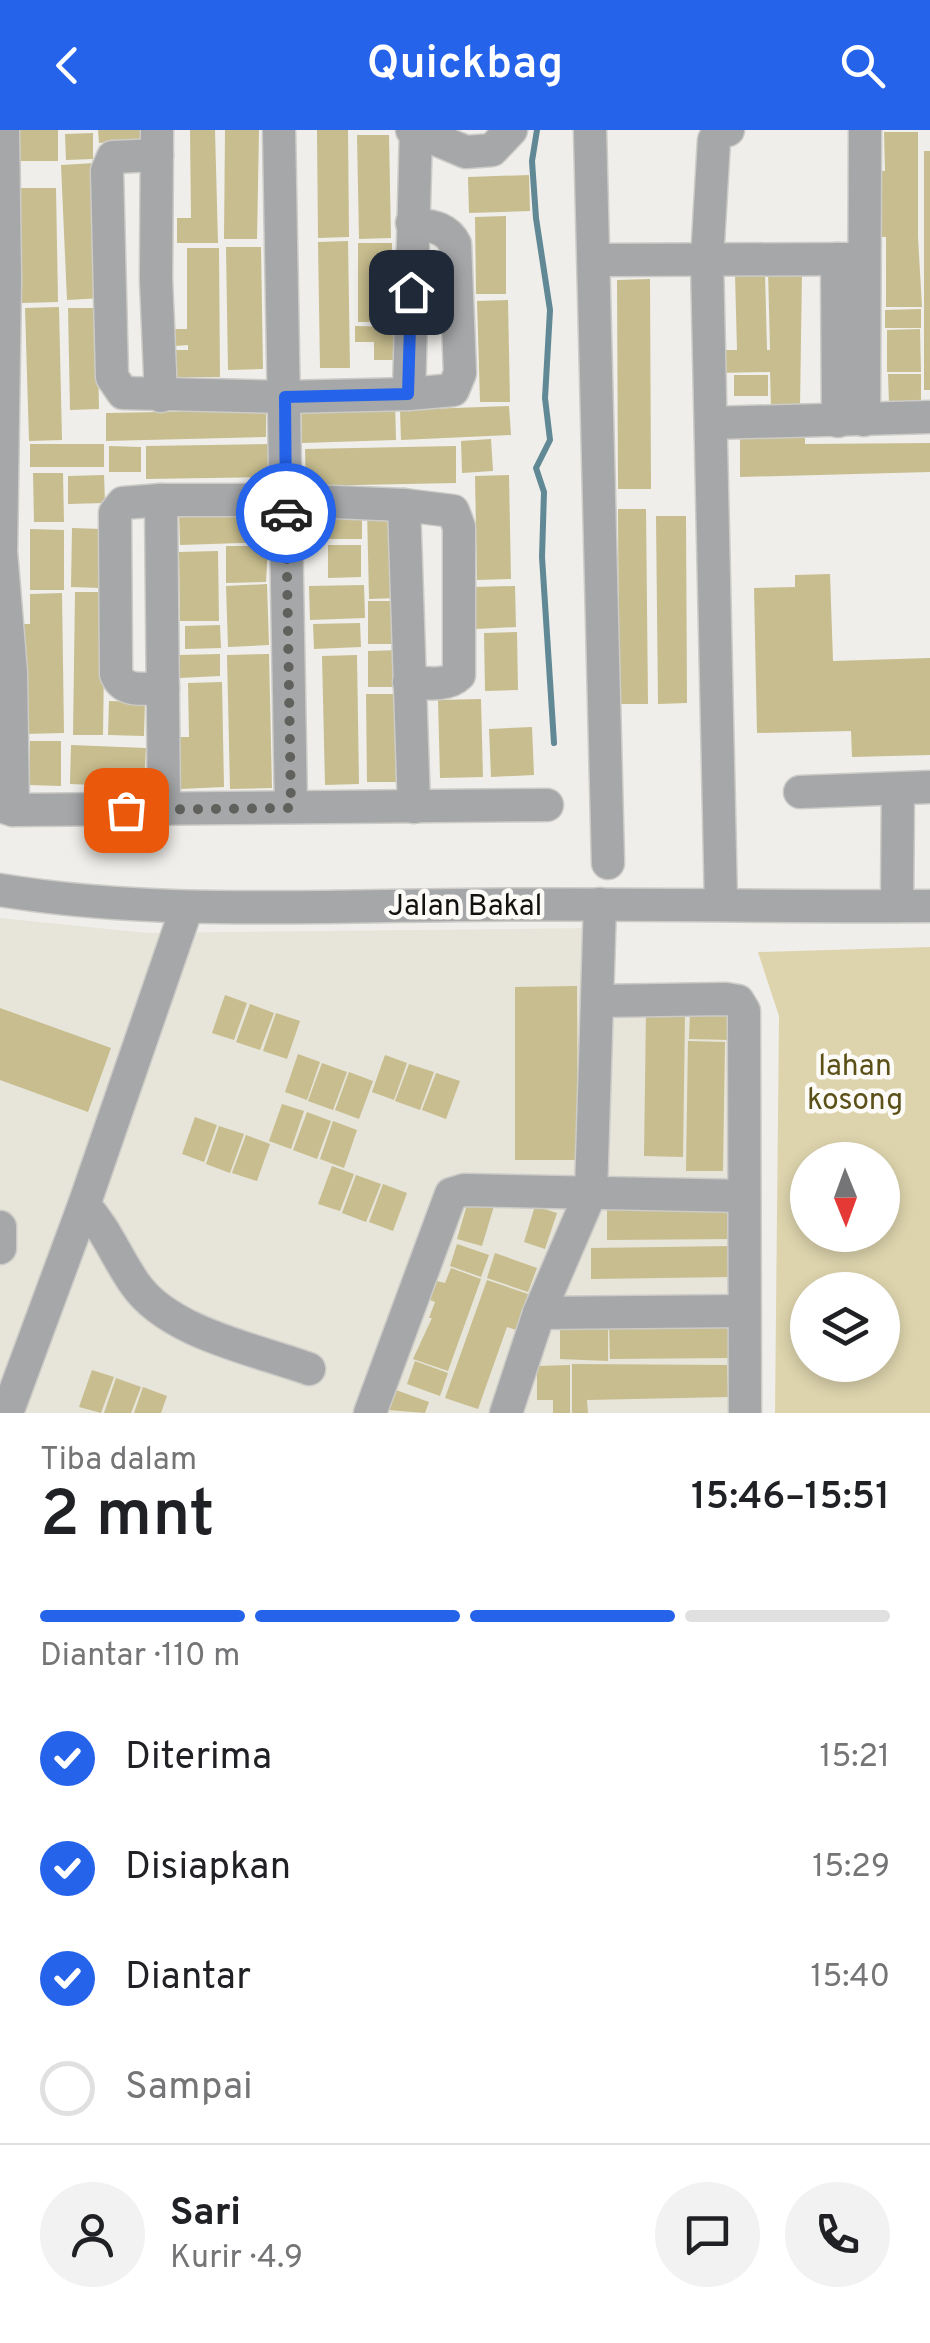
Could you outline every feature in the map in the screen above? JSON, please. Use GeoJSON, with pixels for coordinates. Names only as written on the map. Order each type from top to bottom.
{"type":"FeatureCollection","features":[{"type":"Feature","properties":{"kind":"street"},"geometry":{"type":"LineString","coordinates":[[3,130],[0,552],[6,672],[6,808],[547,805]]}},
{"type":"Feature","properties":{"kind":"street"},"geometry":{"type":"LineString","coordinates":[[279,130],[291,808]]}},
{"type":"Feature","properties":{"kind":"street"},"geometry":{"type":"LineString","coordinates":[[408,394],[414,131],[466,152],[492,150],[511,130]]}},
{"type":"Feature","properties":{"kind":"street"},"geometry":{"type":"LineString","coordinates":[[590,130],[608,864]]}},
{"type":"Feature","properties":{"kind":"street"},"geometry":{"type":"LineString","coordinates":[[720,904],[707,260],[714,140],[722,130],[728,130]]}},
{"type":"Feature","properties":{"kind":"street"},"geometry":{"type":"LineString","coordinates":[[851,420],[850,259],[864,130]]}},
{"type":"Feature","properties":{"kind":"street"},"geometry":{"type":"LineString","coordinates":[[161,396],[156,279],[157,143],[113,157],[107,171],[112,378],[123,392],[161,396],[285,397],[454,390],[460,373],[455,244],[442,229],[412,224]]}},
{"type":"Feature","properties":{"kind":"street"},"geometry":{"type":"LineString","coordinates":[[595,260],[850,259]]}},
{"type":"Feature","properties":{"kind":"street"},"geometry":{"type":"LineString","coordinates":[[713,423],[930,417]]}},
{"type":"Feature","properties":{"kind":"street"},"geometry":{"type":"LineString","coordinates":[[160,500],[164,810]]}},
{"type":"Feature","properties":{"kind":"street"},"geometry":{"type":"LineString","coordinates":[[163,688],[134,689],[120,683],[116,674],[115,513],[123,503],[286,500],[448,508],[459,526],[460,675],[454,681],[409,682]]}},
{"type":"Feature","properties":{"kind":"street"},"geometry":{"type":"LineString","coordinates":[[404,505],[414,807]]}},
{"type":"Feature","properties":{"kind":"street"},"geometry":{"type":"LineString","coordinates":[[800,792],[914,788],[897,906]]}},
{"type":"Feature","properties":{"kind":"street","name":"Jalan Bakal"},"geometry":{"type":"LineString","coordinates":[[0,890],[96,903],[187,906],[930,906]]}},
{"type":"Feature","properties":{"kind":"street"},"geometry":{"type":"LineString","coordinates":[[506,1413],[540,1313],[591,1192],[600,904]]}},
{"type":"Feature","properties":{"kind":"street"},"geometry":{"type":"LineString","coordinates":[[0,1409],[7,1412],[84,1205],[187,906]]}},
{"type":"Feature","properties":{"kind":"street"},"geometry":{"type":"LineString","coordinates":[[596,1000],[738,1001],[744,1011],[744,1413]]}},
{"type":"Feature","properties":{"kind":"street"},"geometry":{"type":"LineString","coordinates":[[370,1413],[450,1194],[464,1190],[744,1196]]}},
{"type":"Feature","properties":{"kind":"street"},"geometry":{"type":"LineString","coordinates":[[84,1205],[104,1227],[135,1284],[175,1321],[308,1369]]}},
{"type":"Feature","properties":{"kind":"street"},"geometry":{"type":"LineString","coordinates":[[0,1227],[0,1248]]}},
{"type":"Feature","properties":{"kind":"street"},"geometry":{"type":"LineString","coordinates":[[540,1313],[743,1311]]}},
{"type":"Feature","properties":{"kind":"shaded area"},"geometry":{"type":"Polygon","coordinates":[[[0,918],[147,933],[598,928],[596,1002],[738,1001],[741,1413],[0,1413],[0,918]]]}},
{"type":"Feature","properties":{"kind":"green space","name":"lahan kosong"},"geometry":{"type":"Polygon","coordinates":[[[930,947],[930,1413],[775,1413],[779,1016],[758,952],[930,947]]]}},
{"type":"Feature","properties":{"kind":"building"},"geometry":{"type":"Polygon","coordinates":[[[15,130],[58,130],[58,161],[16,161],[15,130]]]}},
{"type":"Feature","properties":{"kind":"building"},"geometry":{"type":"Polygon","coordinates":[[[98,130],[148,130],[148,140],[99,143],[98,130]]]}},
{"type":"Feature","properties":{"kind":"building"},"geometry":{"type":"Polygon","coordinates":[[[190,130],[215,130],[218,243],[177,243],[177,218],[191,218],[190,130]]]}},
{"type":"Feature","properties":{"kind":"building"},"geometry":{"type":"Polygon","coordinates":[[[225,130],[259,130],[257,239],[224,239],[225,130]]]}},
{"type":"Feature","properties":{"kind":"building"},"geometry":{"type":"Polygon","coordinates":[[[317,130],[348,130],[349,237],[318,238],[317,130]]]}},
{"type":"Feature","properties":{"kind":"building"},"geometry":{"type":"Polygon","coordinates":[[[884,132],[918,132],[922,307],[886,307],[886,237],[877,237],[885,171],[884,132]]]}},
{"type":"Feature","properties":{"kind":"building"},"geometry":{"type":"Polygon","coordinates":[[[93,133],[93,159],[66,160],[65,134],[93,133]]]}},
{"type":"Feature","properties":{"kind":"building"},"geometry":{"type":"Polygon","coordinates":[[[357,135],[389,135],[391,238],[359,239],[357,135]]]}},
{"type":"Feature","properties":{"kind":"building"},"geometry":{"type":"Polygon","coordinates":[[[924,151],[930,151],[930,390],[924,390],[924,151]]]}},
{"type":"Feature","properties":{"kind":"building"},"geometry":{"type":"Polygon","coordinates":[[[96,163],[103,298],[67,300],[61,165],[96,163]]]}},
{"type":"Feature","properties":{"kind":"building"},"geometry":{"type":"Polygon","coordinates":[[[529,175],[530,211],[469,213],[468,177],[529,175]]]}},
{"type":"Feature","properties":{"kind":"building"},"geometry":{"type":"Polygon","coordinates":[[[20,188],[56,188],[58,302],[22,303],[20,188]]]}},
{"type":"Feature","properties":{"kind":"building"},"geometry":{"type":"Polygon","coordinates":[[[506,216],[506,294],[476,294],[475,217],[506,216]]]}},
{"type":"Feature","properties":{"kind":"building"},"geometry":{"type":"Polygon","coordinates":[[[348,241],[350,368],[320,368],[318,242],[348,241]]]}},
{"type":"Feature","properties":{"kind":"building"},"geometry":{"type":"Polygon","coordinates":[[[358,243],[392,243],[391,322],[358,322],[358,243]]]}},
{"type":"Feature","properties":{"kind":"building"},"geometry":{"type":"Polygon","coordinates":[[[226,247],[261,247],[263,369],[228,370],[226,247]]]}},
{"type":"Feature","properties":{"kind":"building"},"geometry":{"type":"Polygon","coordinates":[[[187,248],[219,248],[220,377],[176,377],[176,350],[188,350],[188,345],[175,346],[175,329],[187,329],[187,248]]]}},
{"type":"Feature","properties":{"kind":"building"},"geometry":{"type":"Polygon","coordinates":[[[768,270],[802,270],[800,407],[771,407],[770,372],[716,373],[715,350],[737,350],[735,274],[765,273],[770,350],[768,270]]]}},
{"type":"Feature","properties":{"kind":"building"},"geometry":{"type":"Polygon","coordinates":[[[650,279],[651,489],[618,489],[617,280],[650,279]]]}},
{"type":"Feature","properties":{"kind":"building"},"geometry":{"type":"Polygon","coordinates":[[[508,300],[510,402],[480,402],[477,301],[508,300]]]}},
{"type":"Feature","properties":{"kind":"building"},"geometry":{"type":"Polygon","coordinates":[[[59,307],[62,440],[29,441],[25,308],[59,307]]]}},
{"type":"Feature","properties":{"kind":"building"},"geometry":{"type":"Polygon","coordinates":[[[68,308],[97,308],[99,409],[70,410],[68,308]]]}},
{"type":"Feature","properties":{"kind":"building"},"geometry":{"type":"Polygon","coordinates":[[[921,309],[921,328],[885,328],[885,310],[921,309]]]}},
{"type":"Feature","properties":{"kind":"building"},"geometry":{"type":"Polygon","coordinates":[[[355,326],[393,327],[393,360],[374,360],[374,342],[355,342],[355,326]]]}},
{"type":"Feature","properties":{"kind":"building"},"geometry":{"type":"Polygon","coordinates":[[[920,329],[921,372],[887,372],[887,330],[920,329]]]}},
{"type":"Feature","properties":{"kind":"building"},"geometry":{"type":"Polygon","coordinates":[[[888,374],[921,374],[921,404],[889,404],[888,374]]]}},
{"type":"Feature","properties":{"kind":"building"},"geometry":{"type":"Polygon","coordinates":[[[734,375],[768,375],[768,396],[734,396],[734,375]]]}},
{"type":"Feature","properties":{"kind":"building"},"geometry":{"type":"Polygon","coordinates":[[[395,400],[396,440],[302,443],[301,402],[395,400]]]}},
{"type":"Feature","properties":{"kind":"building"},"geometry":{"type":"Polygon","coordinates":[[[509,406],[511,435],[401,440],[400,410],[509,406]]]}},
{"type":"Feature","properties":{"kind":"building"},"geometry":{"type":"Polygon","coordinates":[[[266,410],[266,437],[106,441],[106,413],[266,410]]]}},
{"type":"Feature","properties":{"kind":"building"},"geometry":{"type":"Polygon","coordinates":[[[740,434],[805,434],[805,444],[930,443],[930,472],[740,477],[740,434]]]}},
{"type":"Feature","properties":{"kind":"building"},"geometry":{"type":"Polygon","coordinates":[[[491,439],[493,471],[462,473],[461,441],[491,439]]]}},
{"type":"Feature","properties":{"kind":"building"},"geometry":{"type":"Polygon","coordinates":[[[30,444],[104,444],[104,467],[30,467],[30,444]]]}},
{"type":"Feature","properties":{"kind":"building"},"geometry":{"type":"Polygon","coordinates":[[[273,444],[274,477],[146,479],[146,446],[273,444]]]}},
{"type":"Feature","properties":{"kind":"building"},"geometry":{"type":"Polygon","coordinates":[[[109,446],[141,447],[141,472],[109,472],[109,446]]]}},
{"type":"Feature","properties":{"kind":"building"},"geometry":{"type":"Polygon","coordinates":[[[456,446],[456,483],[306,486],[305,449],[456,446]]]}},
{"type":"Feature","properties":{"kind":"building"},"geometry":{"type":"Polygon","coordinates":[[[33,473],[63,473],[64,522],[34,522],[33,473]]]}},
{"type":"Feature","properties":{"kind":"building"},"geometry":{"type":"Polygon","coordinates":[[[104,475],[105,503],[68,504],[68,476],[104,475]]]}},
{"type":"Feature","properties":{"kind":"building"},"geometry":{"type":"Polygon","coordinates":[[[509,475],[511,579],[477,580],[475,476],[509,475]]]}},
{"type":"Feature","properties":{"kind":"building"},"geometry":{"type":"Polygon","coordinates":[[[318,507],[362,507],[362,539],[318,539],[318,507]]]}},
{"type":"Feature","properties":{"kind":"building"},"geometry":{"type":"Polygon","coordinates":[[[367,509],[396,509],[398,598],[369,599],[367,509]]]}},
{"type":"Feature","properties":{"kind":"building"},"geometry":{"type":"Polygon","coordinates":[[[618,509],[646,509],[648,704],[619,704],[618,509]]]}},
{"type":"Feature","properties":{"kind":"building"},"geometry":{"type":"Polygon","coordinates":[[[270,510],[271,542],[180,545],[179,513],[270,510]]]}},
{"type":"Feature","properties":{"kind":"building"},"geometry":{"type":"Polygon","coordinates":[[[656,516],[686,516],[687,703],[658,704],[656,516]]]}},
{"type":"Feature","properties":{"kind":"building"},"geometry":{"type":"Polygon","coordinates":[[[72,528],[102,529],[101,588],[71,587],[72,528]]]}},
{"type":"Feature","properties":{"kind":"building"},"geometry":{"type":"Polygon","coordinates":[[[30,529],[64,530],[64,590],[30,590],[30,529]]]}},
{"type":"Feature","properties":{"kind":"building"},"geometry":{"type":"Polygon","coordinates":[[[328,545],[361,545],[361,577],[328,578],[328,545]]]}},
{"type":"Feature","properties":{"kind":"building"},"geometry":{"type":"Polygon","coordinates":[[[226,546],[268,546],[266,582],[226,583],[226,546]]]}},
{"type":"Feature","properties":{"kind":"building"},"geometry":{"type":"Polygon","coordinates":[[[218,551],[219,621],[180,621],[179,552],[218,551]]]}},
{"type":"Feature","properties":{"kind":"building"},"geometry":{"type":"Polygon","coordinates":[[[830,574],[833,661],[930,658],[930,755],[852,757],[851,731],[757,733],[754,588],[795,587],[795,575],[830,574]]]}},
{"type":"Feature","properties":{"kind":"building"},"geometry":{"type":"Polygon","coordinates":[[[267,584],[269,645],[228,647],[226,586],[267,584]]]}},
{"type":"Feature","properties":{"kind":"building"},"geometry":{"type":"Polygon","coordinates":[[[364,585],[365,618],[310,620],[309,586],[364,585]]]}},
{"type":"Feature","properties":{"kind":"building"},"geometry":{"type":"Polygon","coordinates":[[[515,586],[516,627],[475,629],[473,587],[515,586]]]}},
{"type":"Feature","properties":{"kind":"building"},"geometry":{"type":"Polygon","coordinates":[[[75,592],[105,592],[103,735],[73,735],[75,592]]]}},
{"type":"Feature","properties":{"kind":"building"},"geometry":{"type":"Polygon","coordinates":[[[62,593],[64,733],[23,734],[22,624],[30,624],[30,594],[62,593]]]}},
{"type":"Feature","properties":{"kind":"building"},"geometry":{"type":"Polygon","coordinates":[[[368,601],[402,601],[402,644],[368,644],[368,601]]]}},
{"type":"Feature","properties":{"kind":"building"},"geometry":{"type":"Polygon","coordinates":[[[360,623],[361,647],[314,649],[313,624],[360,623]]]}},
{"type":"Feature","properties":{"kind":"building"},"geometry":{"type":"Polygon","coordinates":[[[220,625],[221,648],[185,649],[185,626],[220,625]]]}},
{"type":"Feature","properties":{"kind":"building"},"geometry":{"type":"Polygon","coordinates":[[[517,632],[518,690],[485,691],[484,633],[517,632]]]}},
{"type":"Feature","properties":{"kind":"building"},"geometry":{"type":"Polygon","coordinates":[[[401,650],[401,687],[368,687],[368,651],[401,650]]]}},
{"type":"Feature","properties":{"kind":"building"},"geometry":{"type":"Polygon","coordinates":[[[220,654],[220,676],[179,678],[179,655],[220,654]]]}},
{"type":"Feature","properties":{"kind":"building"},"geometry":{"type":"Polygon","coordinates":[[[269,654],[272,788],[230,789],[227,655],[269,654]]]}},
{"type":"Feature","properties":{"kind":"building"},"geometry":{"type":"Polygon","coordinates":[[[357,655],[359,784],[325,785],[322,656],[357,655]]]}},
{"type":"Feature","properties":{"kind":"building"},"geometry":{"type":"Polygon","coordinates":[[[222,682],[224,787],[181,789],[179,737],[189,737],[188,683],[222,682]]]}},
{"type":"Feature","properties":{"kind":"building"},"geometry":{"type":"Polygon","coordinates":[[[366,694],[395,694],[396,782],[367,782],[366,694]]]}},
{"type":"Feature","properties":{"kind":"building"},"geometry":{"type":"Polygon","coordinates":[[[481,699],[483,777],[440,778],[438,700],[481,699]]]}},
{"type":"Feature","properties":{"kind":"building"},"geometry":{"type":"Polygon","coordinates":[[[109,701],[145,702],[144,736],[108,735],[109,701]]]}},
{"type":"Feature","properties":{"kind":"building"},"geometry":{"type":"Polygon","coordinates":[[[532,727],[534,775],[491,777],[489,729],[532,727]]]}},
{"type":"Feature","properties":{"kind":"building"},"geometry":{"type":"Polygon","coordinates":[[[30,741],[61,741],[61,786],[29,785],[30,741]]]}},
{"type":"Feature","properties":{"kind":"building"},"geometry":{"type":"Polygon","coordinates":[[[71,745],[146,748],[144,787],[70,784],[71,745]]]}},
{"type":"Feature","properties":{"kind":"building"},"geometry":{"type":"Polygon","coordinates":[[[577,986],[578,1160],[515,1160],[515,987],[577,986]]]}},
{"type":"Feature","properties":{"kind":"building"},"geometry":{"type":"Polygon","coordinates":[[[225,995],[247,1003],[234,1040],[212,1033],[225,995]]]}},
{"type":"Feature","properties":{"kind":"building"},"geometry":{"type":"Polygon","coordinates":[[[250,1004],[274,1013],[260,1050],[236,1042],[250,1004]]]}},
{"type":"Feature","properties":{"kind":"building"},"geometry":{"type":"Polygon","coordinates":[[[0,1008],[111,1048],[88,1112],[0,1080],[0,1008]]]}},
{"type":"Feature","properties":{"kind":"building"},"geometry":{"type":"Polygon","coordinates":[[[646,1012],[685,1013],[683,1157],[644,1156],[646,1012]]]}},
{"type":"Feature","properties":{"kind":"building"},"geometry":{"type":"Polygon","coordinates":[[[276,1013],[300,1021],[287,1059],[263,1051],[276,1013]]]}},
{"type":"Feature","properties":{"kind":"building"},"geometry":{"type":"Polygon","coordinates":[[[690,1013],[730,1014],[730,1040],[689,1039],[690,1013]]]}},
{"type":"Feature","properties":{"kind":"building"},"geometry":{"type":"Polygon","coordinates":[[[688,1041],[725,1042],[723,1171],[686,1171],[688,1041]]]}},
{"type":"Feature","properties":{"kind":"building"},"geometry":{"type":"Polygon","coordinates":[[[298,1054],[320,1062],[307,1100],[285,1092],[298,1054]]]}},
{"type":"Feature","properties":{"kind":"building"},"geometry":{"type":"Polygon","coordinates":[[[385,1055],[407,1063],[394,1100],[372,1092],[385,1055]]]}},
{"type":"Feature","properties":{"kind":"building"},"geometry":{"type":"Polygon","coordinates":[[[322,1063],[347,1072],[333,1110],[308,1101],[322,1063]]]}},
{"type":"Feature","properties":{"kind":"building"},"geometry":{"type":"Polygon","coordinates":[[[409,1064],[434,1072],[420,1110],[395,1101],[409,1064]]]}},
{"type":"Feature","properties":{"kind":"building"},"geometry":{"type":"Polygon","coordinates":[[[349,1072],[373,1081],[359,1119],[335,1110],[349,1072]]]}},
{"type":"Feature","properties":{"kind":"building"},"geometry":{"type":"Polygon","coordinates":[[[436,1073],[460,1081],[446,1119],[422,1110],[436,1073]]]}},
{"type":"Feature","properties":{"kind":"building"},"geometry":{"type":"Polygon","coordinates":[[[282,1104],[304,1111],[291,1149],[269,1141],[282,1104]]]}},
{"type":"Feature","properties":{"kind":"building"},"geometry":{"type":"Polygon","coordinates":[[[307,1112],[331,1121],[317,1159],[293,1150],[307,1112]]]}},
{"type":"Feature","properties":{"kind":"building"},"geometry":{"type":"Polygon","coordinates":[[[195,1117],[217,1125],[204,1162],[182,1154],[195,1117]]]}},
{"type":"Feature","properties":{"kind":"building"},"geometry":{"type":"Polygon","coordinates":[[[333,1121],[357,1130],[344,1168],[320,1159],[333,1121]]]}},
{"type":"Feature","properties":{"kind":"building"},"geometry":{"type":"Polygon","coordinates":[[[219,1126],[244,1134],[230,1173],[206,1164],[219,1126]]]}},
{"type":"Feature","properties":{"kind":"building"},"geometry":{"type":"Polygon","coordinates":[[[246,1135],[270,1144],[257,1181],[232,1173],[246,1135]]]}},
{"type":"Feature","properties":{"kind":"building"},"geometry":{"type":"Polygon","coordinates":[[[332,1166],[354,1174],[340,1211],[318,1204],[332,1166]]]}},
{"type":"Feature","properties":{"kind":"building"},"geometry":{"type":"Polygon","coordinates":[[[356,1175],[381,1184],[366,1222],[342,1213],[356,1175]]]}},
{"type":"Feature","properties":{"kind":"building"},"geometry":{"type":"Polygon","coordinates":[[[383,1184],[407,1193],[393,1231],[369,1222],[383,1184]]]}},
{"type":"Feature","properties":{"kind":"building"},"geometry":{"type":"Polygon","coordinates":[[[469,1198],[494,1206],[482,1246],[457,1239],[469,1198]]]}},
{"type":"Feature","properties":{"kind":"building"},"geometry":{"type":"Polygon","coordinates":[[[731,1204],[731,1239],[607,1240],[607,1205],[731,1204]]]}},
{"type":"Feature","properties":{"kind":"building"},"geometry":{"type":"Polygon","coordinates":[[[535,1206],[557,1213],[545,1249],[524,1242],[535,1206]]]}},
{"type":"Feature","properties":{"kind":"building"},"geometry":{"type":"Polygon","coordinates":[[[457,1244],[489,1255],[481,1277],[450,1266],[457,1244]]]}},
{"type":"Feature","properties":{"kind":"building"},"geometry":{"type":"Polygon","coordinates":[[[733,1246],[733,1277],[591,1279],[591,1248],[733,1246]]]}},
{"type":"Feature","properties":{"kind":"building"},"geometry":{"type":"Polygon","coordinates":[[[495,1253],[537,1268],[528,1292],[487,1278],[495,1253]]]}},
{"type":"Feature","properties":{"kind":"building"},"geometry":{"type":"Polygon","coordinates":[[[451,1268],[481,1279],[448,1371],[413,1359],[432,1318],[435,1302],[430,1300],[437,1281],[445,1283],[451,1268]]]}},
{"type":"Feature","properties":{"kind":"building"},"geometry":{"type":"Polygon","coordinates":[[[487,1280],[528,1294],[516,1330],[507,1327],[478,1409],[445,1398],[487,1280]]]}},
{"type":"Feature","properties":{"kind":"building"},"geometry":{"type":"Polygon","coordinates":[[[730,1324],[730,1358],[610,1359],[609,1325],[730,1324]]]}},
{"type":"Feature","properties":{"kind":"building"},"geometry":{"type":"Polygon","coordinates":[[[560,1326],[608,1326],[608,1361],[560,1359],[560,1326]]]}},
{"type":"Feature","properties":{"kind":"building"},"geometry":{"type":"Polygon","coordinates":[[[415,1361],[448,1373],[440,1396],[407,1384],[415,1361]]]}},
{"type":"Feature","properties":{"kind":"building"},"geometry":{"type":"Polygon","coordinates":[[[572,1364],[727,1365],[728,1397],[587,1400],[588,1413],[572,1413],[572,1364]]]}},
{"type":"Feature","properties":{"kind":"building"},"geometry":{"type":"Polygon","coordinates":[[[570,1365],[570,1413],[553,1413],[553,1400],[537,1400],[537,1366],[570,1365]]]}},
{"type":"Feature","properties":{"kind":"building"},"geometry":{"type":"Polygon","coordinates":[[[92,1370],[114,1377],[101,1413],[79,1407],[92,1370]]]}},
{"type":"Feature","properties":{"kind":"building"},"geometry":{"type":"Polygon","coordinates":[[[116,1378],[141,1387],[131,1413],[104,1413],[116,1378]]]}},
{"type":"Feature","properties":{"kind":"building"},"geometry":{"type":"Polygon","coordinates":[[[143,1387],[167,1396],[161,1413],[134,1413],[143,1387]]]}},
{"type":"Feature","properties":{"kind":"building"},"geometry":{"type":"Polygon","coordinates":[[[396,1390],[429,1402],[425,1413],[388,1410],[396,1390]]]}},
{"type":"Feature","properties":{"kind":"waterway"},"geometry":{"type":"LineString","coordinates":[[537,130],[532,161],[550,310],[545,398],[550,440],[536,468],[544,492],[542,557],[554,743]]}},
{"type":"Feature","properties":{"kind":"way so far"},"geometry":{"type":"LineString","coordinates":[[126,810],[291,808],[286,513]]}},
{"type":"Feature","properties":{"kind":"route"},"geometry":{"type":"LineString","coordinates":[[286,513],[285,397],[408,394],[411,292]]}}]}
